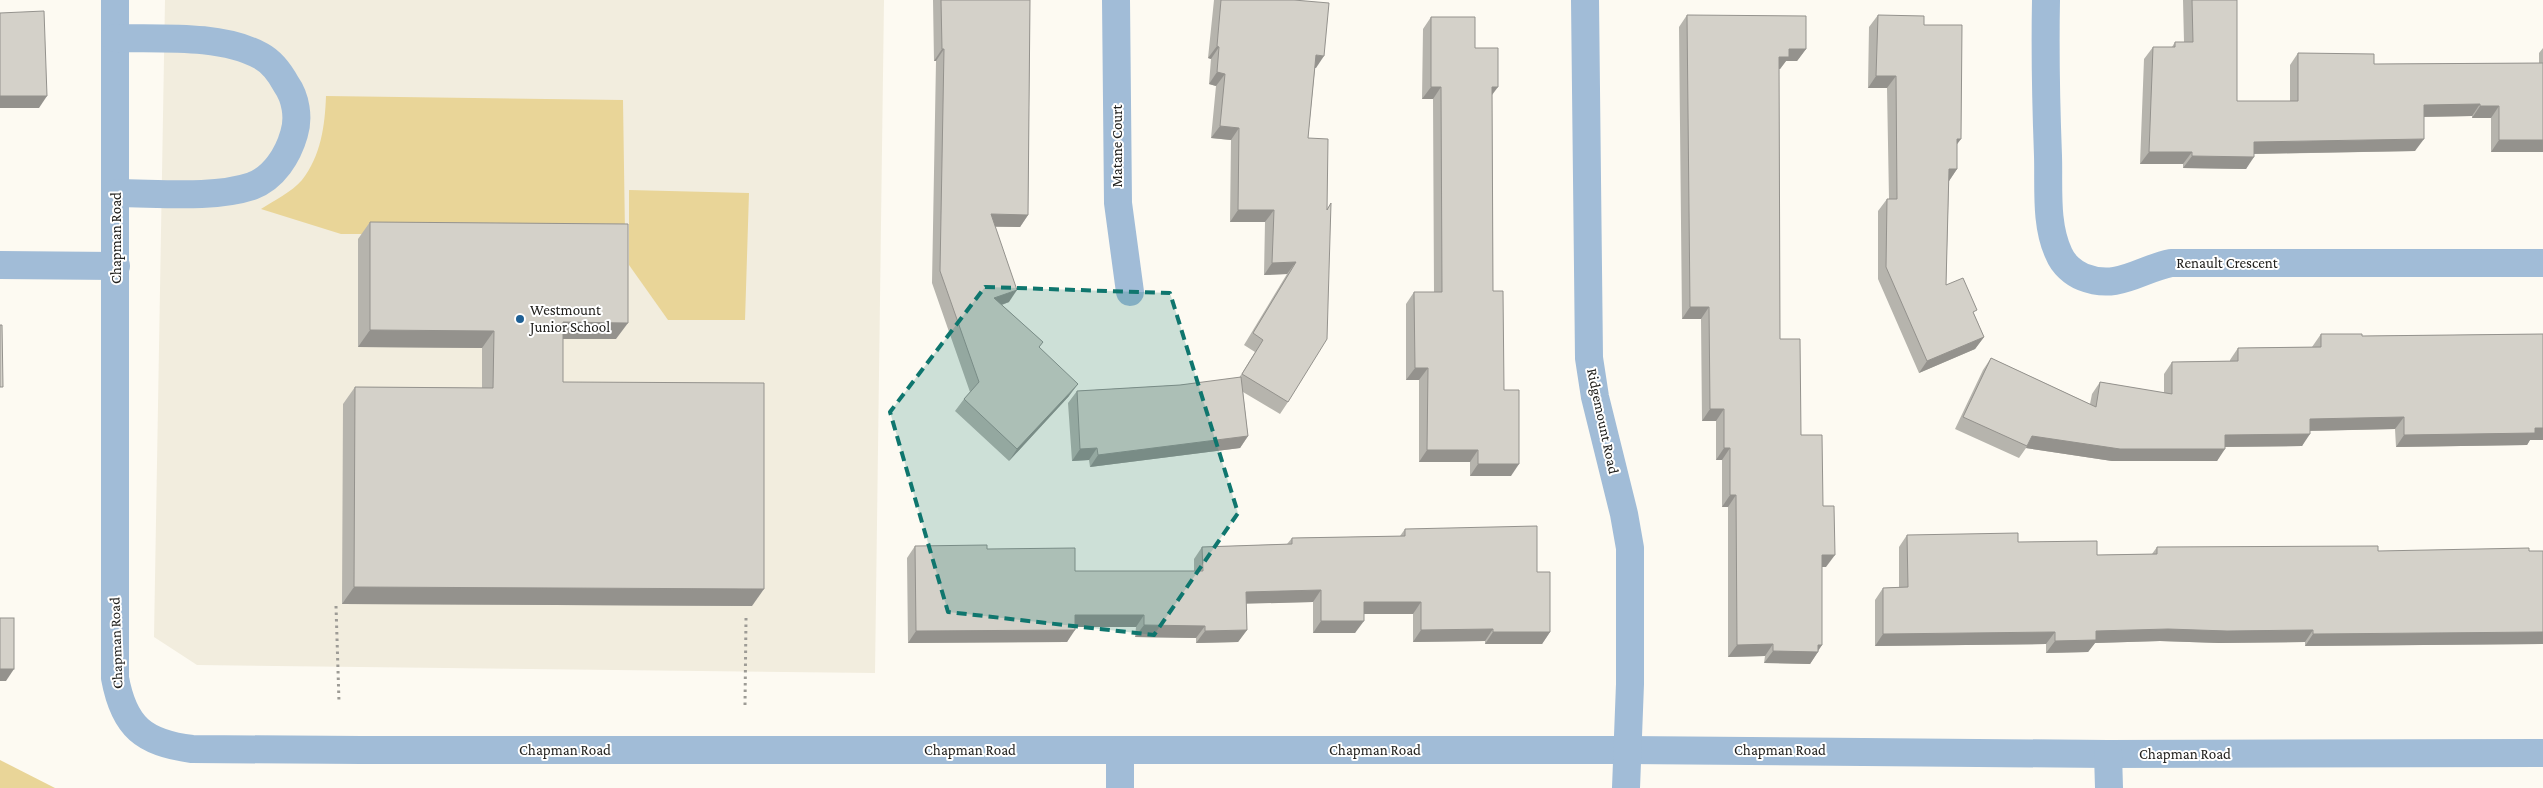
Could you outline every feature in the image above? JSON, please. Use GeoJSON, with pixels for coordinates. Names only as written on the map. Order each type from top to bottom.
{"type":"FeatureCollection","features":[{"type":"Feature","properties":{"kind":"street","name":"Chapman Road"},"geometry":{"type":"LineString","coordinates":[[115,0],[115,678],[118,698],[126,715],[136,729],[152,740],[169,746],[201,750],[1628,750],[2108,754],[2543,753]]}},
{"type":"Feature","properties":{"kind":"street","name":"Matane Court"},"geometry":{"type":"LineString","coordinates":[[1116,0],[1118,203],[1130,292]]}},
{"type":"Feature","properties":{"kind":"street","name":"Ridgemount Road"},"geometry":{"type":"LineString","coordinates":[[1585,0],[1590,358],[1595,397],[1624,514],[1630,548],[1626,788]]}},
{"type":"Feature","properties":{"kind":"street","name":"Renault Crescent"},"geometry":{"type":"LineString","coordinates":[[2046,0],[2049,206],[2059,254],[2071,270],[2083,277],[2097,280],[2116,280],[2136,277],[2159,265],[2171,263],[2543,264]]}},
{"type":"Feature","properties":{"kind":"street"},"geometry":{"type":"LineString","coordinates":[[115,38],[169,38],[217,42],[242,48],[262,56],[278,71],[290,89],[296,106],[296,126],[290,147],[278,167],[254,185],[224,192],[116,193]]}},
{"type":"Feature","properties":{"kind":"street"},"geometry":{"type":"LineString","coordinates":[[0,265],[116,266]]}},
{"type":"Feature","properties":{"kind":"street"},"geometry":{"type":"LineString","coordinates":[[1120,751],[1120,788]]}},
{"type":"Feature","properties":{"kind":"street"},"geometry":{"type":"LineString","coordinates":[[2108,754],[2109,788]]}},
{"type":"Feature","properties":{"kind":"path"},"geometry":{"type":"LineString","coordinates":[[336,606],[338,702]]}},
{"type":"Feature","properties":{"kind":"path"},"geometry":{"type":"LineString","coordinates":[[745,705],[746,618]]}},
{"type":"Feature","properties":{"kind":"highlighted area"},"geometry":{"type":"Polygon","coordinates":[[[985,287],[1170,293],[1238,513],[1154,635],[948,612],[890,412],[985,287]]]}},
{"type":"Feature","properties":{"kind":"shaded area","name":"Westmount Junior School"},"geometry":{"type":"Polygon","coordinates":[[[165,0],[884,0],[875,673],[197,665],[154,637],[165,0]]]}},
{"type":"Feature","properties":{"kind":"shaded area"},"geometry":{"type":"Polygon","coordinates":[[[326,96],[623,100],[625,234],[341,234],[261,209],[282,196],[302,180],[314,161],[321,140],[326,96]]]}},
{"type":"Feature","properties":{"kind":"shaded area"},"geometry":{"type":"Polygon","coordinates":[[[629,190],[749,193],[745,320],[668,320],[629,265],[629,190]]]}},
{"type":"Feature","properties":{"kind":"shaded area"},"geometry":{"type":"Polygon","coordinates":[[[0,760],[55,788],[0,788],[0,760]]]}},
{"type":"Feature","properties":{"kind":"building"},"geometry":{"type":"Polygon","coordinates":[[[941,0],[1030,0],[1028,215],[991,214],[1017,290],[994,298],[1043,342],[1039,347],[1078,384],[1017,449],[964,399],[979,382],[940,271],[944,49],[942,49],[941,0]]]}},
{"type":"Feature","properties":{"kind":"building"},"geometry":{"type":"Polygon","coordinates":[[[1221,0],[1294,0],[1329,3],[1324,56],[1316,55],[1308,138],[1328,139],[1327,210],[1331,203],[1327,339],[1288,402],[1242,374],[1263,340],[1253,333],[1296,262],[1272,263],[1274,210],[1238,210],[1239,128],[1220,126],[1225,74],[1217,72],[1221,0]]]}},
{"type":"Feature","properties":{"kind":"building"},"geometry":{"type":"Polygon","coordinates":[[[2192,0],[2237,0],[2237,101],[2298,101],[2298,53],[2374,54],[2374,64],[2543,63],[2543,140],[2499,140],[2499,106],[2480,106],[2480,104],[2424,105],[2424,139],[2254,142],[2254,157],[2192,156],[2192,152],[2149,152],[2153,47],[2175,47],[2175,42],[2193,42],[2192,0]]]}},
{"type":"Feature","properties":{"kind":"building"},"geometry":{"type":"Polygon","coordinates":[[[44,11],[47,96],[0,96],[0,13],[44,11]]]}},
{"type":"Feature","properties":{"kind":"building"},"geometry":{"type":"Polygon","coordinates":[[[1687,15],[1806,16],[1806,49],[1789,49],[1789,57],[1779,57],[1780,339],[1800,339],[1801,435],[1822,435],[1823,506],[1834,506],[1835,555],[1822,555],[1822,645],[1818,645],[1818,652],[1773,651],[1773,644],[1737,645],[1736,495],[1730,495],[1730,448],[1724,448],[1724,409],[1710,409],[1709,307],[1690,307],[1687,15]]]}},
{"type":"Feature","properties":{"kind":"building"},"geometry":{"type":"Polygon","coordinates":[[[1878,15],[1924,16],[1924,25],[1962,25],[1961,139],[1957,139],[1957,169],[1949,169],[1946,285],[1963,278],[1977,310],[1973,312],[1984,337],[1927,361],[1886,267],[1887,199],[1897,199],[1896,76],[1876,76],[1878,15]]]}},
{"type":"Feature","properties":{"kind":"building"},"geometry":{"type":"Polygon","coordinates":[[[1431,17],[1475,17],[1475,48],[1498,48],[1498,87],[1492,87],[1493,291],[1503,291],[1504,390],[1519,390],[1519,464],[1478,464],[1478,450],[1427,450],[1428,368],[1415,368],[1414,292],[1442,292],[1441,87],[1431,87],[1431,17]]]}},
{"type":"Feature","properties":{"kind":"building"},"geometry":{"type":"Polygon","coordinates":[[[370,222],[628,224],[628,323],[563,322],[563,382],[764,383],[764,589],[354,587],[355,387],[493,388],[494,331],[370,330],[370,222]]]}},
{"type":"Feature","properties":{"kind":"building"},"geometry":{"type":"Polygon","coordinates":[[[0,325],[2,325],[3,387],[0,387],[0,325]]]}},
{"type":"Feature","properties":{"kind":"building"},"geometry":{"type":"Polygon","coordinates":[[[2321,334],[2362,334],[2362,336],[2543,334],[2543,428],[2535,428],[2535,433],[2404,435],[2404,417],[2310,419],[2310,434],[2225,435],[2225,449],[2120,449],[2032,436],[2027,446],[1963,417],[1991,358],[2096,407],[2100,382],[2172,394],[2172,362],[2238,361],[2238,348],[2321,347],[2321,334]]]}},
{"type":"Feature","properties":{"kind":"building"},"geometry":{"type":"Polygon","coordinates":[[[1241,377],[1248,436],[1098,455],[1097,448],[1080,449],[1077,391],[1180,385],[1241,377]]]}},
{"type":"Feature","properties":{"kind":"building"},"geometry":{"type":"Polygon","coordinates":[[[1537,526],[1537,572],[1550,572],[1550,632],[1493,632],[1493,629],[1421,630],[1421,602],[1364,602],[1364,621],[1321,621],[1321,590],[1246,592],[1247,630],[1205,631],[1205,626],[1144,625],[1144,615],[1075,615],[1075,630],[916,631],[915,546],[987,545],[987,549],[1075,548],[1075,571],[1203,571],[1202,547],[1292,544],[1292,538],[1405,536],[1405,529],[1537,526]]]}},
{"type":"Feature","properties":{"kind":"building"},"geometry":{"type":"Polygon","coordinates":[[[2018,533],[2018,542],[2097,541],[2097,555],[2157,554],[2157,547],[2378,546],[2378,551],[2529,548],[2529,551],[2543,551],[2543,632],[2313,634],[2313,630],[2227,631],[2168,629],[2096,631],[2096,640],[2055,641],[2055,632],[1883,634],[1883,588],[1908,587],[1907,535],[2018,533]]]}},
{"type":"Feature","properties":{"kind":"building"},"geometry":{"type":"Polygon","coordinates":[[[0,618],[14,618],[14,669],[0,669],[0,618]]]}},
{"type":"Feature","properties":{"kind":"place","name":"Westmount Junior School"},"geometry":{"type":"Point","coordinates":[520,319]}}]}
